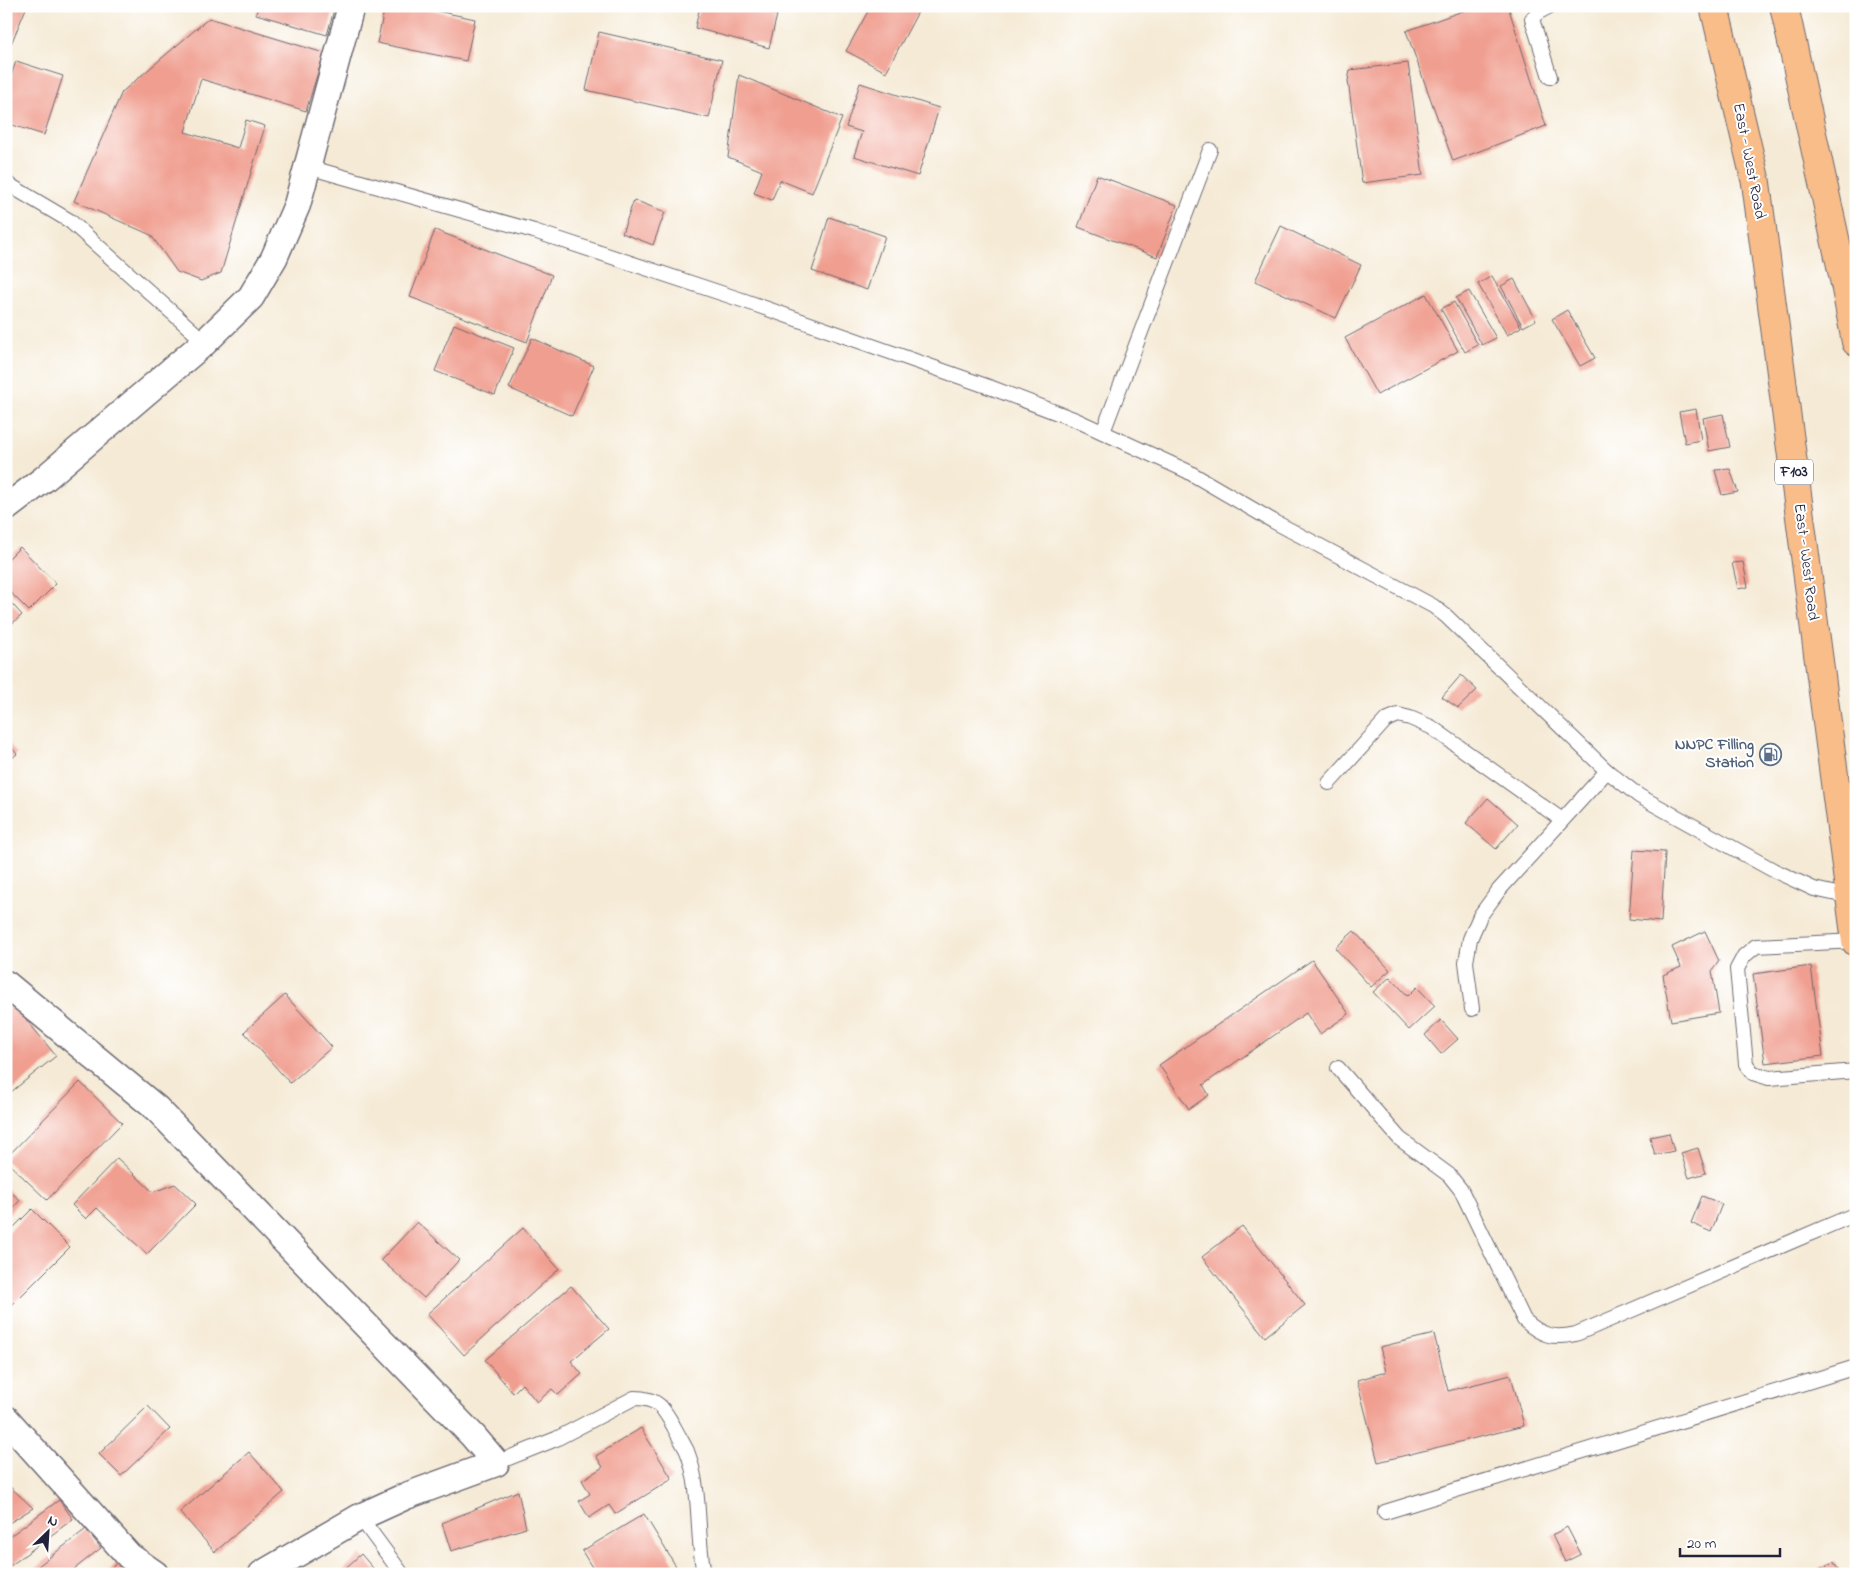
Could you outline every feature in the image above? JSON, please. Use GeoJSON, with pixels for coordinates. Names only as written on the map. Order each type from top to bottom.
{"type":"FeatureCollection","features":[{"type":"Feature","properties":{"kind":"main road","name":"East - West Road"},"geometry":{"type":"LineString","coordinates":[[1714,6],[1756,183],[1856,942]]}},
{"type":"Feature","properties":{"kind":"main road"},"geometry":{"type":"LineString","coordinates":[[1784,6],[1856,342]]}},
{"type":"Feature","properties":{"kind":"street"},"geometry":{"type":"LineString","coordinates":[[6,508],[44,479],[205,342],[251,297],[274,258],[297,205],[351,6]]}},
{"type":"Feature","properties":{"kind":"street"},"geometry":{"type":"LineString","coordinates":[[6,984],[157,1109],[473,1436],[496,1463],[406,1496],[360,1517],[262,1574]]}},
{"type":"Feature","properties":{"kind":"street"},"geometry":{"type":"LineString","coordinates":[[6,1420],[129,1556],[155,1574]]}},
{"type":"Feature","properties":{"kind":"lane"},"geometry":{"type":"LineString","coordinates":[[1550,6],[1537,13],[1532,19],[1550,77]]}},
{"type":"Feature","properties":{"kind":"lane"},"geometry":{"type":"LineString","coordinates":[[1103,432],[1210,150]]}},
{"type":"Feature","properties":{"kind":"lane"},"geometry":{"type":"LineString","coordinates":[[308,167],[534,231],[736,298],[992,388],[1076,420],[1187,471],[1274,521],[1433,606],[1446,616],[1607,771],[1647,800],[1773,870],[1814,889],[1850,897]]}},
{"type":"Feature","properties":{"kind":"lane"},"geometry":{"type":"LineString","coordinates":[[6,183],[70,221],[205,342]]}},
{"type":"Feature","properties":{"kind":"lane"},"geometry":{"type":"LineString","coordinates":[[1329,783],[1386,720],[1398,715],[1431,727],[1562,820]]}},
{"type":"Feature","properties":{"kind":"lane"},"geometry":{"type":"LineString","coordinates":[[1472,1009],[1466,962],[1470,939],[1480,916],[1498,890],[1607,771]]}},
{"type":"Feature","properties":{"kind":"lane"},"geometry":{"type":"LineString","coordinates":[[1856,942],[1756,946],[1744,956],[1737,969],[1746,1064],[1753,1073],[1769,1078],[1856,1071]]}},
{"type":"Feature","properties":{"kind":"lane"},"geometry":{"type":"LineString","coordinates":[[1338,1068],[1400,1139],[1449,1175],[1461,1190],[1524,1320],[1544,1334],[1560,1337],[1576,1334],[1856,1214]]}},
{"type":"Feature","properties":{"kind":"lane"},"geometry":{"type":"LineString","coordinates":[[1384,1512],[1856,1367]]}},
{"type":"Feature","properties":{"kind":"lane"},"geometry":{"type":"LineString","coordinates":[[496,1463],[556,1439],[634,1398],[646,1398],[656,1402],[665,1411],[686,1451],[695,1484],[704,1574]]}},
{"type":"Feature","properties":{"kind":"lane"},"geometry":{"type":"LineString","coordinates":[[360,1517],[402,1574]]}},
{"type":"Feature","properties":{"kind":"building"},"geometry":{"type":"Polygon","coordinates":[[[6,6],[27,6],[6,56],[6,6]]]}},
{"type":"Feature","properties":{"kind":"building"},"geometry":{"type":"Polygon","coordinates":[[[258,6],[335,6],[327,35],[256,14],[258,6]]]}},
{"type":"Feature","properties":{"kind":"building"},"geometry":{"type":"Polygon","coordinates":[[[385,6],[413,6],[475,19],[466,61],[377,43],[385,6]]]}},
{"type":"Feature","properties":{"kind":"building"},"geometry":{"type":"Polygon","coordinates":[[[700,6],[757,6],[757,9],[777,15],[769,48],[695,28],[700,6]]]}},
{"type":"Feature","properties":{"kind":"building"},"geometry":{"type":"Polygon","coordinates":[[[871,6],[913,6],[919,10],[886,72],[846,51],[871,6]]]}},
{"type":"Feature","properties":{"kind":"building"},"geometry":{"type":"Polygon","coordinates":[[[1477,6],[1508,6],[1546,126],[1453,161],[1406,31],[1477,6]]]}},
{"type":"Feature","properties":{"kind":"building"},"geometry":{"type":"Polygon","coordinates":[[[209,18],[324,53],[306,111],[201,79],[185,132],[238,148],[246,120],[265,126],[221,273],[201,281],[177,272],[151,235],[74,201],[122,92],[209,18]]]}},
{"type":"Feature","properties":{"kind":"building"},"geometry":{"type":"Polygon","coordinates":[[[599,32],[722,60],[709,118],[586,90],[599,32]]]}},
{"type":"Feature","properties":{"kind":"building"},"geometry":{"type":"Polygon","coordinates":[[[16,61],[63,76],[44,135],[6,123],[6,91],[16,61]]]}},
{"type":"Feature","properties":{"kind":"building"},"geometry":{"type":"Polygon","coordinates":[[[1408,63],[1423,175],[1362,183],[1348,81],[1350,70],[1408,63]]]}},
{"type":"Feature","properties":{"kind":"building"},"geometry":{"type":"Polygon","coordinates":[[[739,75],[842,118],[812,193],[780,180],[772,200],[754,193],[762,171],[728,157],[739,75]]]}},
{"type":"Feature","properties":{"kind":"building"},"geometry":{"type":"Polygon","coordinates":[[[860,83],[939,108],[918,176],[854,156],[862,132],[846,127],[860,83]]]}},
{"type":"Feature","properties":{"kind":"building"},"geometry":{"type":"Polygon","coordinates":[[[1097,175],[1177,205],[1157,257],[1078,227],[1097,175]]]}},
{"type":"Feature","properties":{"kind":"building"},"geometry":{"type":"Polygon","coordinates":[[[634,200],[665,212],[653,245],[622,233],[634,200]]]}},
{"type":"Feature","properties":{"kind":"building"},"geometry":{"type":"Polygon","coordinates":[[[829,217],[885,236],[867,290],[812,271],[829,217]]]}},
{"type":"Feature","properties":{"kind":"building"},"geometry":{"type":"Polygon","coordinates":[[[1281,226],[1361,265],[1336,318],[1255,281],[1281,226]]]}},
{"type":"Feature","properties":{"kind":"building"},"geometry":{"type":"Polygon","coordinates":[[[435,230],[552,275],[527,342],[410,297],[435,230]]]}},
{"type":"Feature","properties":{"kind":"building"},"geometry":{"type":"Polygon","coordinates":[[[1492,276],[1521,327],[1507,335],[1478,284],[1492,276]]]}},
{"type":"Feature","properties":{"kind":"building"},"geometry":{"type":"Polygon","coordinates":[[[1514,279],[1536,320],[1523,327],[1501,286],[1514,279]]]}},
{"type":"Feature","properties":{"kind":"building"},"geometry":{"type":"Polygon","coordinates":[[[1469,291],[1496,338],[1482,345],[1456,298],[1469,291]]]}},
{"type":"Feature","properties":{"kind":"building"},"geometry":{"type":"Polygon","coordinates":[[[1426,294],[1458,351],[1377,395],[1345,338],[1426,294]]]}},
{"type":"Feature","properties":{"kind":"building"},"geometry":{"type":"Polygon","coordinates":[[[1454,302],[1478,345],[1465,352],[1441,309],[1454,302]]]}},
{"type":"Feature","properties":{"kind":"building"},"geometry":{"type":"Polygon","coordinates":[[[1567,310],[1595,358],[1580,366],[1552,319],[1567,310]]]}},
{"type":"Feature","properties":{"kind":"building"},"geometry":{"type":"Polygon","coordinates":[[[454,324],[514,348],[495,395],[435,371],[454,324]]]}},
{"type":"Feature","properties":{"kind":"building"},"geometry":{"type":"Polygon","coordinates":[[[532,338],[594,366],[572,416],[509,388],[532,338]]]}},
{"type":"Feature","properties":{"kind":"building"},"geometry":{"type":"Polygon","coordinates":[[[1696,409],[1701,440],[1685,443],[1679,412],[1696,409]]]}},
{"type":"Feature","properties":{"kind":"building"},"geometry":{"type":"Polygon","coordinates":[[[1723,414],[1730,447],[1709,451],[1703,418],[1723,414]]]}},
{"type":"Feature","properties":{"kind":"building"},"geometry":{"type":"Polygon","coordinates":[[[1730,469],[1738,492],[1722,495],[1715,470],[1730,469]]]}},
{"type":"Feature","properties":{"kind":"building"},"geometry":{"type":"Polygon","coordinates":[[[20,547],[56,584],[29,611],[6,588],[6,561],[20,547]]]}},
{"type":"Feature","properties":{"kind":"building"},"geometry":{"type":"Polygon","coordinates":[[[1743,562],[1748,587],[1738,589],[1732,563],[1743,562]]]}},
{"type":"Feature","properties":{"kind":"building"},"geometry":{"type":"Polygon","coordinates":[[[6,597],[22,615],[6,629],[6,597]]]}},
{"type":"Feature","properties":{"kind":"building"},"geometry":{"type":"Polygon","coordinates":[[[1461,675],[1477,690],[1458,708],[1442,697],[1461,675]]]}},
{"type":"Feature","properties":{"kind":"building"},"geometry":{"type":"Polygon","coordinates":[[[6,741],[17,754],[6,763],[6,741]]]}},
{"type":"Feature","properties":{"kind":"building"},"geometry":{"type":"Polygon","coordinates":[[[1488,798],[1518,824],[1496,849],[1466,823],[1488,798]]]}},
{"type":"Feature","properties":{"kind":"building"},"geometry":{"type":"Polygon","coordinates":[[[1634,850],[1665,852],[1661,922],[1629,919],[1634,850]]]}},
{"type":"Feature","properties":{"kind":"building"},"geometry":{"type":"Polygon","coordinates":[[[1354,931],[1390,970],[1371,987],[1335,948],[1354,931]]]}},
{"type":"Feature","properties":{"kind":"building"},"geometry":{"type":"Polygon","coordinates":[[[1705,931],[1719,961],[1712,971],[1719,1013],[1671,1021],[1663,975],[1681,967],[1672,947],[1705,931]]]}},
{"type":"Feature","properties":{"kind":"building"},"geometry":{"type":"Polygon","coordinates":[[[1312,960],[1349,1014],[1320,1034],[1306,1013],[1203,1085],[1209,1095],[1189,1109],[1159,1065],[1312,960]]]}},
{"type":"Feature","properties":{"kind":"building"},"geometry":{"type":"Polygon","coordinates":[[[1811,966],[1823,1056],[1765,1063],[1753,974],[1811,966]]]}},
{"type":"Feature","properties":{"kind":"building"},"geometry":{"type":"Polygon","coordinates":[[[1390,977],[1408,996],[1417,987],[1435,1006],[1409,1030],[1373,992],[1390,977]]]}},
{"type":"Feature","properties":{"kind":"building"},"geometry":{"type":"Polygon","coordinates":[[[285,995],[332,1047],[290,1083],[244,1032],[285,995]]]}},
{"type":"Feature","properties":{"kind":"building"},"geometry":{"type":"Polygon","coordinates":[[[12,1002],[56,1056],[6,1096],[6,1006],[12,1002]]]}},
{"type":"Feature","properties":{"kind":"building"},"geometry":{"type":"Polygon","coordinates":[[[1441,1020],[1458,1039],[1441,1054],[1425,1035],[1441,1020]]]}},
{"type":"Feature","properties":{"kind":"building"},"geometry":{"type":"Polygon","coordinates":[[[80,1082],[122,1123],[47,1200],[6,1161],[6,1158],[80,1082]]]}},
{"type":"Feature","properties":{"kind":"building"},"geometry":{"type":"Polygon","coordinates":[[[1669,1133],[1674,1151],[1655,1155],[1650,1137],[1669,1133]]]}},
{"type":"Feature","properties":{"kind":"building"},"geometry":{"type":"Polygon","coordinates":[[[1698,1148],[1706,1173],[1689,1178],[1681,1153],[1698,1148]]]}},
{"type":"Feature","properties":{"kind":"building"},"geometry":{"type":"Polygon","coordinates":[[[117,1158],[153,1192],[175,1184],[196,1204],[147,1254],[97,1208],[86,1219],[72,1205],[117,1158]]]}},
{"type":"Feature","properties":{"kind":"building"},"geometry":{"type":"Polygon","coordinates":[[[6,1188],[20,1200],[6,1217],[6,1188]]]}},
{"type":"Feature","properties":{"kind":"building"},"geometry":{"type":"Polygon","coordinates":[[[1702,1196],[1722,1204],[1711,1232],[1691,1223],[1702,1196]]]}},
{"type":"Feature","properties":{"kind":"building"},"geometry":{"type":"Polygon","coordinates":[[[32,1209],[70,1247],[6,1311],[6,1235],[32,1209]]]}},
{"type":"Feature","properties":{"kind":"building"},"geometry":{"type":"Polygon","coordinates":[[[417,1222],[459,1260],[424,1298],[381,1260],[417,1222]]]}},
{"type":"Feature","properties":{"kind":"building"},"geometry":{"type":"Polygon","coordinates":[[[1242,1226],[1305,1305],[1265,1337],[1202,1257],[1242,1226]]]}},
{"type":"Feature","properties":{"kind":"building"},"geometry":{"type":"Polygon","coordinates":[[[523,1228],[559,1269],[464,1355],[427,1314],[523,1228]]]}},
{"type":"Feature","properties":{"kind":"building"},"geometry":{"type":"Polygon","coordinates":[[[571,1286],[609,1329],[571,1361],[582,1374],[558,1395],[552,1389],[537,1402],[522,1384],[513,1393],[485,1360],[571,1286]]]}},
{"type":"Feature","properties":{"kind":"building"},"geometry":{"type":"Polygon","coordinates":[[[1434,1334],[1448,1391],[1511,1375],[1524,1426],[1378,1462],[1357,1380],[1386,1372],[1380,1347],[1434,1334]]]}},
{"type":"Feature","properties":{"kind":"building"},"geometry":{"type":"Polygon","coordinates":[[[148,1406],[170,1429],[121,1476],[99,1454],[148,1406]]]}},
{"type":"Feature","properties":{"kind":"building"},"geometry":{"type":"Polygon","coordinates":[[[641,1428],[672,1479],[615,1514],[609,1505],[589,1518],[579,1501],[590,1494],[582,1480],[603,1467],[596,1456],[641,1428]]]}},
{"type":"Feature","properties":{"kind":"building"},"geometry":{"type":"Polygon","coordinates":[[[249,1452],[284,1492],[215,1552],[180,1512],[249,1452]]]}},
{"type":"Feature","properties":{"kind":"building"},"geometry":{"type":"Polygon","coordinates":[[[6,1483],[33,1508],[6,1525],[6,1483]]]}},
{"type":"Feature","properties":{"kind":"building"},"geometry":{"type":"Polygon","coordinates":[[[518,1491],[526,1528],[451,1551],[442,1523],[518,1491]]]}},
{"type":"Feature","properties":{"kind":"building"},"geometry":{"type":"Polygon","coordinates":[[[59,1500],[73,1519],[6,1569],[6,1539],[59,1500]]]}},
{"type":"Feature","properties":{"kind":"building"},"geometry":{"type":"Polygon","coordinates":[[[644,1514],[677,1568],[668,1574],[596,1574],[582,1551],[644,1514]]]}},
{"type":"Feature","properties":{"kind":"building"},"geometry":{"type":"Polygon","coordinates":[[[1567,1527],[1581,1554],[1565,1562],[1552,1535],[1567,1527]]]}},
{"type":"Feature","properties":{"kind":"building"},"geometry":{"type":"Polygon","coordinates":[[[86,1529],[101,1548],[68,1574],[28,1574],[86,1529]]]}},
{"type":"Feature","properties":{"kind":"building"},"geometry":{"type":"Polygon","coordinates":[[[361,1554],[378,1574],[339,1574],[361,1554]]]}},
{"type":"Feature","properties":{"kind":"building"},"geometry":{"type":"Polygon","coordinates":[[[120,1560],[131,1574],[104,1574],[120,1560]]]}},
{"type":"Feature","properties":{"kind":"building"},"geometry":{"type":"Polygon","coordinates":[[[1834,1562],[1840,1574],[1809,1574],[1834,1562]]]}},
{"type":"Feature","properties":{"kind":"place","name":"NNPC Filling Station"},"geometry":{"type":"Point","coordinates":[1770,754]}}]}
